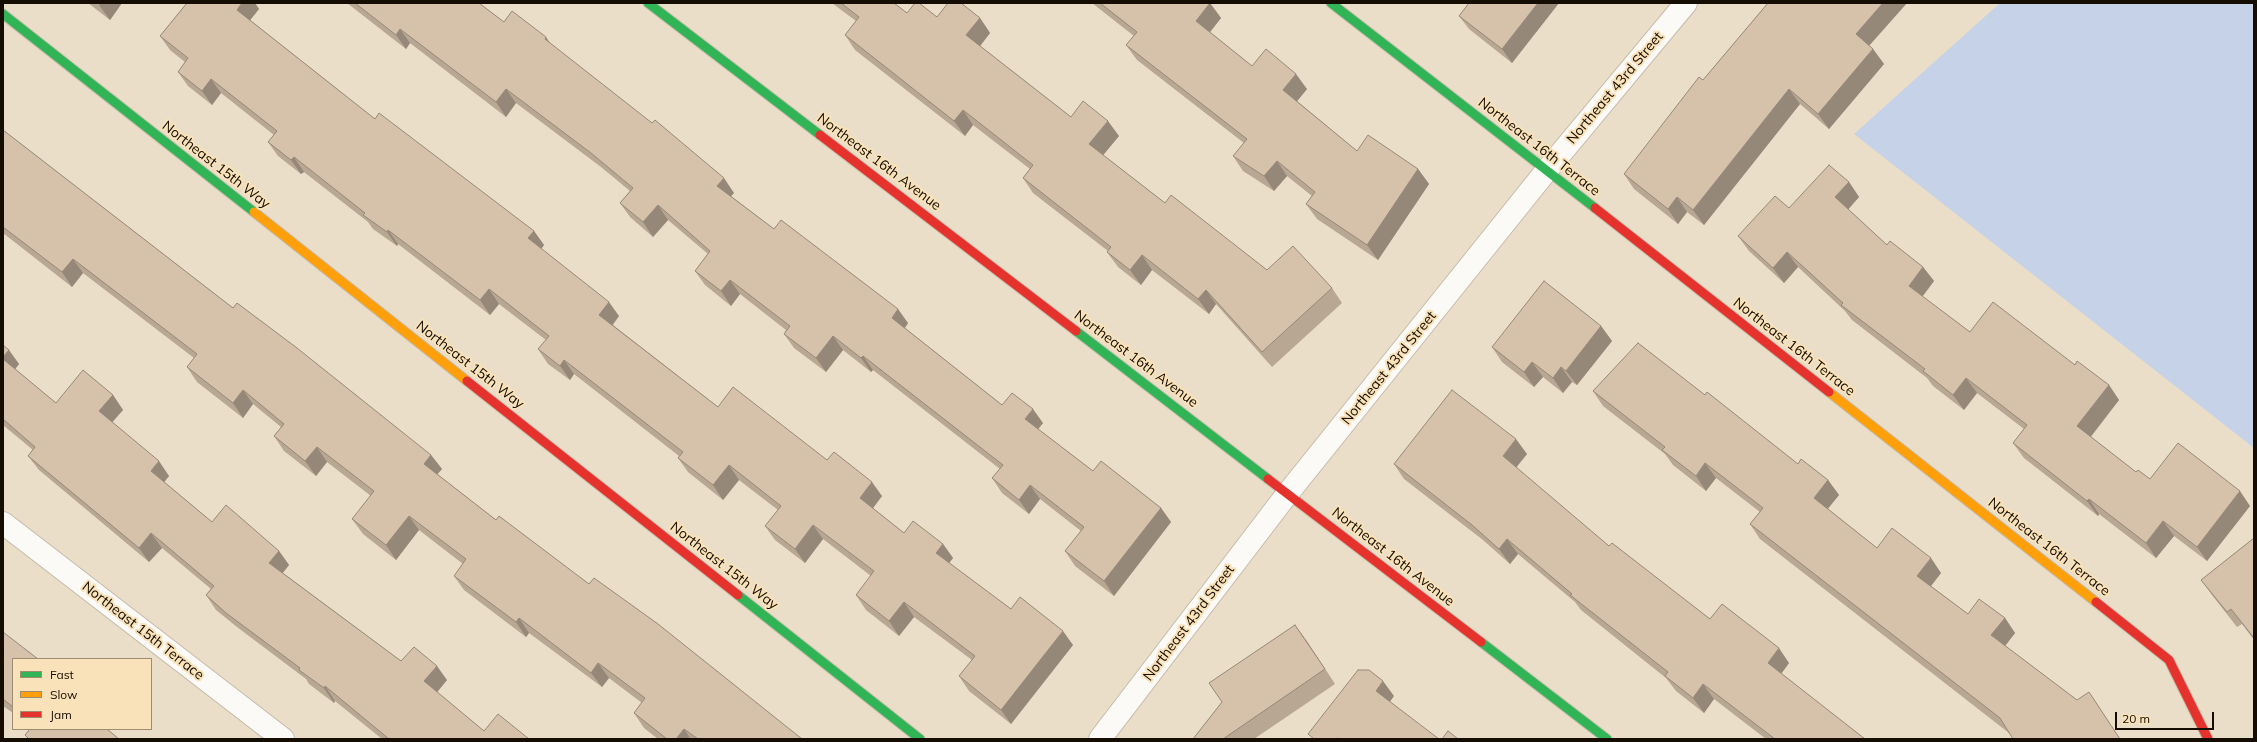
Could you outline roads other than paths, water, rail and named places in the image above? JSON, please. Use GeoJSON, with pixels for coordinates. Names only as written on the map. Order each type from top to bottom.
{"type":"FeatureCollection","features":[{"type":"Feature","properties":{"kind":"street","name":"Northeast 16th Avenue"},"geometry":{"type":"LineString","coordinates":[[648,3],[1607,739]]}},
{"type":"Feature","properties":{"kind":"street","name":"Northeast 16th Terrace"},"geometry":{"type":"LineString","coordinates":[[1332,3],[1547,170],[2169,660],[2208,739]]}},
{"type":"Feature","properties":{"kind":"street","name":"Northeast 43rd Street"},"geometry":{"type":"LineString","coordinates":[[1100,739],[1288,493],[1547,170],[1686,3]]}},
{"type":"Feature","properties":{"kind":"street","name":"Northeast 15th Way"},"geometry":{"type":"LineString","coordinates":[[3,14],[920,739]]}},
{"type":"Feature","properties":{"kind":"street","name":"Northeast 15th Terrace"},"geometry":{"type":"LineString","coordinates":[[3,523],[283,739]]}},
{"type":"Feature","properties":{"kind":"water"},"geometry":{"type":"Polygon","coordinates":[[[2000,3],[2254,3],[2254,448],[1854,134],[2000,3]]]}}]}
